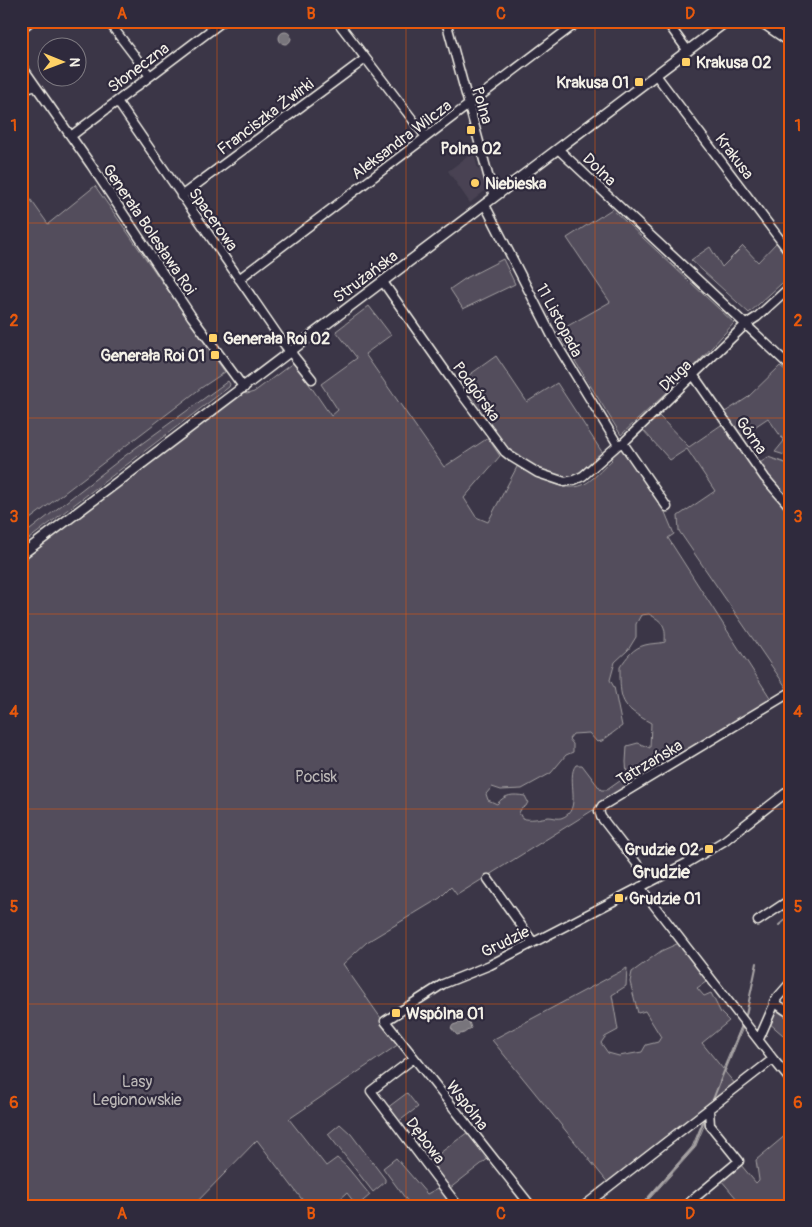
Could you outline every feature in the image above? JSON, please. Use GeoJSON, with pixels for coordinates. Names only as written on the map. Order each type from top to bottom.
{"type":"FeatureCollection","features":[{"type":"Feature","properties":{"kind":"main road","name":"Strużańska"},"geometry":{"type":"LineString","coordinates":[[21,555],[727,21]]}},
{"type":"Feature","properties":{"kind":"street"},"geometry":{"type":"LineString","coordinates":[[21,28],[31,21]]}},
{"type":"Feature","properties":{"kind":"street"},"geometry":{"type":"LineString","coordinates":[[108,21],[150,76]]}},
{"type":"Feature","properties":{"kind":"street","name":"Słoneczna"},"geometry":{"type":"LineString","coordinates":[[71,136],[223,21]]}},
{"type":"Feature","properties":{"kind":"street"},"geometry":{"type":"LineString","coordinates":[[336,21],[426,137]]}},
{"type":"Feature","properties":{"kind":"street","name":"Polna"},"geometry":{"type":"LineString","coordinates":[[446,21],[494,197]]}},
{"type":"Feature","properties":{"kind":"street","name":"Aleksandra Wilcza"},"geometry":{"type":"LineString","coordinates":[[239,279],[579,21]]}},
{"type":"Feature","properties":{"kind":"street"},"geometry":{"type":"LineString","coordinates":[[666,21],[688,51]]}},
{"type":"Feature","properties":{"kind":"street"},"geometry":{"type":"LineString","coordinates":[[759,21],[791,43]]}},
{"type":"Feature","properties":{"kind":"street","name":"Franciszka Żwirki"},"geometry":{"type":"LineString","coordinates":[[181,196],[365,59]]}},
{"type":"Feature","properties":{"kind":"street","name":"Generała Bolesława Roi"},"geometry":{"type":"LineString","coordinates":[[22,67],[71,136],[192,317],[244,388]]}},
{"type":"Feature","properties":{"kind":"street","name":"Krakusa"},"geometry":{"type":"LineString","coordinates":[[656,75],[791,254]]}},
{"type":"Feature","properties":{"kind":"street"},"geometry":{"type":"LineString","coordinates":[[21,85],[32,87],[36,85]]}},
{"type":"Feature","properties":{"kind":"street","name":"Spacerowa"},"geometry":{"type":"LineString","coordinates":[[117,100],[289,352],[312,379]]}},
{"type":"Feature","properties":{"kind":"street","name":"Dolna"},"geometry":{"type":"LineString","coordinates":[[558,149],[791,367]]}},
{"type":"Feature","properties":{"kind":"street","name":"11 Listopada"},"geometry":{"type":"LineString","coordinates":[[485,204],[554,340],[621,444],[667,507]]}},
{"type":"Feature","properties":{"kind":"street","name":"Podgórska"},"geometry":{"type":"LineString","coordinates":[[383,282],[505,452],[538,473],[550,478],[565,482],[574,480]]}},
{"type":"Feature","properties":{"kind":"street","name":"Długa"},"geometry":{"type":"LineString","coordinates":[[574,480],[582,476],[621,444],[694,376],[746,324],[761,314],[791,286]]}},
{"type":"Feature","properties":{"kind":"street","name":"Górna"},"geometry":{"type":"LineString","coordinates":[[694,376],[765,478],[791,508]]}},
{"type":"Feature","properties":{"kind":"street","name":"Tatrzańska"},"geometry":{"type":"LineString","coordinates":[[650,882],[601,817],[599,811],[602,806],[791,692]]}},
{"type":"Feature","properties":{"kind":"street","name":"Grudzie"},"geometry":{"type":"LineString","coordinates":[[385,1021],[443,984],[490,965],[650,882],[724,841],[791,789]]}},
{"type":"Feature","properties":{"kind":"street"},"geometry":{"type":"LineString","coordinates":[[488,879],[534,942]]}},
{"type":"Feature","properties":{"kind":"street"},"geometry":{"type":"LineString","coordinates":[[640,887],[791,1081]]}},
{"type":"Feature","properties":{"kind":"street"},"geometry":{"type":"LineString","coordinates":[[758,921],[791,899]]}},
{"type":"Feature","properties":{"kind":"street"},"geometry":{"type":"LineString","coordinates":[[758,1039],[774,1002],[791,982]]}},
{"type":"Feature","properties":{"kind":"street"},"geometry":{"type":"LineString","coordinates":[[774,1002],[791,1014]]}},
{"type":"Feature","properties":{"kind":"street","name":"Wspólna"},"geometry":{"type":"LineString","coordinates":[[385,1021],[531,1206]]}},
{"type":"Feature","properties":{"kind":"street","name":"Dębowa"},"geometry":{"type":"LineString","coordinates":[[414,1058],[371,1091],[458,1206]]}},
{"type":"Feature","properties":{"kind":"street"},"geometry":{"type":"LineString","coordinates":[[584,1206],[773,1059]]}},
{"type":"Feature","properties":{"kind":"street"},"geometry":{"type":"LineString","coordinates":[[685,1206],[739,1161],[710,1125],[709,1110]]}},
{"type":"Feature","properties":{"kind":"shaded area"},"geometry":{"type":"Polygon","coordinates":[[[283,32],[287,32],[291,38],[287,44],[283,44],[279,40],[279,36],[283,32]]]}},
{"type":"Feature","properties":{"kind":"shaded area"},"geometry":{"type":"Polygon","coordinates":[[[471,154],[475,157],[478,170],[481,168],[487,189],[470,203],[448,171],[471,154]]]}},
{"type":"Feature","properties":{"kind":"shaded area"},"geometry":{"type":"Polygon","coordinates":[[[465,1021],[469,1022],[471,1028],[457,1035],[451,1028],[453,1025],[465,1021]]]}},
{"type":"Feature","properties":{"kind":"green space"},"geometry":{"type":"Polygon","coordinates":[[[21,186],[48,224],[95,186],[225,372],[201,388],[21,526],[21,186]]]}},
{"type":"Feature","properties":{"kind":"green space"},"geometry":{"type":"Polygon","coordinates":[[[612,209],[734,323],[692,369],[621,435],[557,332],[610,302],[567,238],[612,209]]]}},
{"type":"Feature","properties":{"kind":"green space"},"geometry":{"type":"Polygon","coordinates":[[[777,242],[791,260],[791,275],[749,313],[691,260],[710,247],[722,267],[743,246],[758,262],[777,242]]]}},
{"type":"Feature","properties":{"kind":"green space"},"geometry":{"type":"Polygon","coordinates":[[[503,259],[515,284],[463,309],[450,289],[466,278],[503,259]]]}},
{"type":"Feature","properties":{"kind":"green space"},"geometry":{"type":"Polygon","coordinates":[[[369,306],[391,335],[365,354],[444,467],[488,438],[500,456],[464,498],[476,517],[488,522],[518,465],[552,483],[571,487],[580,486],[591,480],[612,460],[609,457],[620,449],[625,450],[662,505],[674,534],[668,538],[771,699],[457,895],[451,887],[440,898],[367,942],[343,964],[399,1044],[289,1119],[326,1166],[337,1158],[370,1195],[357,1206],[347,1193],[332,1206],[307,1206],[257,1140],[193,1206],[21,1206],[21,559],[243,393],[254,392],[294,362],[331,416],[338,410],[321,384],[357,358],[336,331],[369,306]],[[649,614],[641,615],[636,624],[636,637],[628,650],[615,662],[610,680],[614,687],[622,726],[602,741],[597,742],[589,733],[573,734],[569,739],[573,744],[573,752],[566,755],[551,773],[522,789],[501,790],[492,787],[486,794],[488,800],[497,804],[503,798],[509,796],[525,796],[528,802],[519,813],[522,818],[561,818],[568,814],[572,808],[572,777],[576,765],[582,765],[601,790],[607,790],[627,776],[627,746],[638,743],[650,748],[651,723],[633,712],[624,701],[620,688],[620,667],[637,648],[648,644],[665,642],[663,625],[649,614]]]}},
{"type":"Feature","properties":{"kind":"green space"},"geometry":{"type":"Polygon","coordinates":[[[496,356],[527,402],[557,383],[602,452],[574,477],[569,480],[553,476],[506,450],[458,383],[496,356]]]}},
{"type":"Feature","properties":{"kind":"green space"},"geometry":{"type":"Polygon","coordinates":[[[780,366],[791,375],[791,457],[775,452],[784,441],[768,418],[741,436],[725,412],[747,398],[780,366]]]}},
{"type":"Feature","properties":{"kind":"green space"},"geometry":{"type":"Polygon","coordinates":[[[228,381],[229,387],[21,545],[21,537],[126,455],[228,381]]]}},
{"type":"Feature","properties":{"kind":"green space"},"geometry":{"type":"Polygon","coordinates":[[[659,416],[689,447],[724,423],[768,487],[791,513],[791,688],[788,690],[679,531],[678,516],[715,491],[687,449],[670,460],[643,430],[659,416]]]}},
{"type":"Feature","properties":{"kind":"green space"},"geometry":{"type":"Polygon","coordinates":[[[768,457],[791,465],[791,504],[773,484],[760,463],[768,457]]]}},
{"type":"Feature","properties":{"kind":"green space"},"geometry":{"type":"Polygon","coordinates":[[[679,943],[709,980],[697,988],[704,996],[711,993],[721,1013],[729,1021],[702,1043],[723,1069],[743,1022],[744,1025],[725,1072],[736,1085],[609,1184],[492,1040],[627,968],[626,986],[612,995],[618,1030],[605,1037],[601,1043],[608,1053],[619,1056],[642,1052],[646,1045],[658,1042],[661,1037],[645,1011],[638,1013],[630,982],[632,972],[661,951],[679,943]]]}},
{"type":"Feature","properties":{"kind":"green space"},"geometry":{"type":"Polygon","coordinates":[[[774,1009],[783,1015],[791,1016],[791,1042],[768,1022],[774,1009]]]}},
{"type":"Feature","properties":{"kind":"green space"},"geometry":{"type":"Polygon","coordinates":[[[407,1093],[418,1107],[398,1122],[387,1108],[407,1093]]]}},
{"type":"Feature","properties":{"kind":"green space"},"geometry":{"type":"Polygon","coordinates":[[[706,1114],[706,1128],[704,1126],[695,1148],[643,1206],[640,1206],[692,1147],[703,1121],[699,1119],[706,1114]]]}},
{"type":"Feature","properties":{"kind":"green space"},"geometry":{"type":"Polygon","coordinates":[[[340,1124],[351,1134],[385,1179],[385,1182],[373,1192],[328,1134],[340,1124]]]}},
{"type":"Feature","properties":{"kind":"green space"},"geometry":{"type":"Polygon","coordinates":[[[468,1132],[489,1158],[449,1189],[428,1162],[468,1132]]]}},
{"type":"Feature","properties":{"kind":"green space"},"geometry":{"type":"Polygon","coordinates":[[[787,1134],[791,1139],[791,1206],[729,1206],[737,1199],[721,1180],[741,1165],[756,1183],[759,1180],[756,1160],[787,1134]]]}},
{"type":"Feature","properties":{"kind":"green space"},"geometry":{"type":"Polygon","coordinates":[[[396,1158],[427,1194],[440,1187],[455,1206],[404,1206],[408,1202],[383,1168],[396,1158]]]}},
{"type":"Feature","properties":{"kind":"green space"},"geometry":{"type":"Polygon","coordinates":[[[602,1195],[611,1206],[588,1206],[602,1195]]]}},
{"type":"Feature","properties":{"kind":"waterway"},"geometry":{"type":"LineString","coordinates":[[779,925],[791,915]]}},
{"type":"Feature","properties":{"kind":"waterway"},"geometry":{"type":"LineString","coordinates":[[746,1015],[757,963]]}},
{"type":"Feature","properties":{"kind":"waterway"},"geometry":{"type":"LineString","coordinates":[[712,1102],[743,1023]]}},
{"type":"Feature","properties":{"kind":"waterway"},"geometry":{"type":"LineString","coordinates":[[641,1206],[694,1147],[705,1117]]}},
{"type":"Feature","properties":{"kind":"place","name":"Krakusa 02"},"geometry":{"type":"Point","coordinates":[686,62]}},
{"type":"Feature","properties":{"kind":"place","name":"Krakusa 01"},"geometry":{"type":"Point","coordinates":[639,82]}},
{"type":"Feature","properties":{"kind":"place","name":"Polna 02"},"geometry":{"type":"Point","coordinates":[471,130]}},
{"type":"Feature","properties":{"kind":"place","name":"Niebieska"},"geometry":{"type":"Point","coordinates":[475,183]}},
{"type":"Feature","properties":{"kind":"place","name":"Generała Roi 02"},"geometry":{"type":"Point","coordinates":[213,338]}},
{"type":"Feature","properties":{"kind":"place","name":"Generała Roi 01"},"geometry":{"type":"Point","coordinates":[215,355]}},
{"type":"Feature","properties":{"kind":"place","name":"Grudzie 02"},"geometry":{"type":"Point","coordinates":[709,849]}},
{"type":"Feature","properties":{"kind":"place","name":"Grudzie 01"},"geometry":{"type":"Point","coordinates":[619,898]}},
{"type":"Feature","properties":{"kind":"place","name":"Wspólna 01"},"geometry":{"type":"Point","coordinates":[396,1013]}},
{"type":"Feature","properties":{"kind":"district","name":"Grudzie"},"geometry":{"type":"Point","coordinates":[661,872]}},
{"type":"Feature","properties":{"kind":"park label","name":"Pocisk"},"geometry":{"type":"Point","coordinates":[316,776]}},
{"type":"Feature","properties":{"kind":"park label","name":"Lasy Legionowskie"},"geometry":{"type":"Point","coordinates":[137,1090]}}]}
